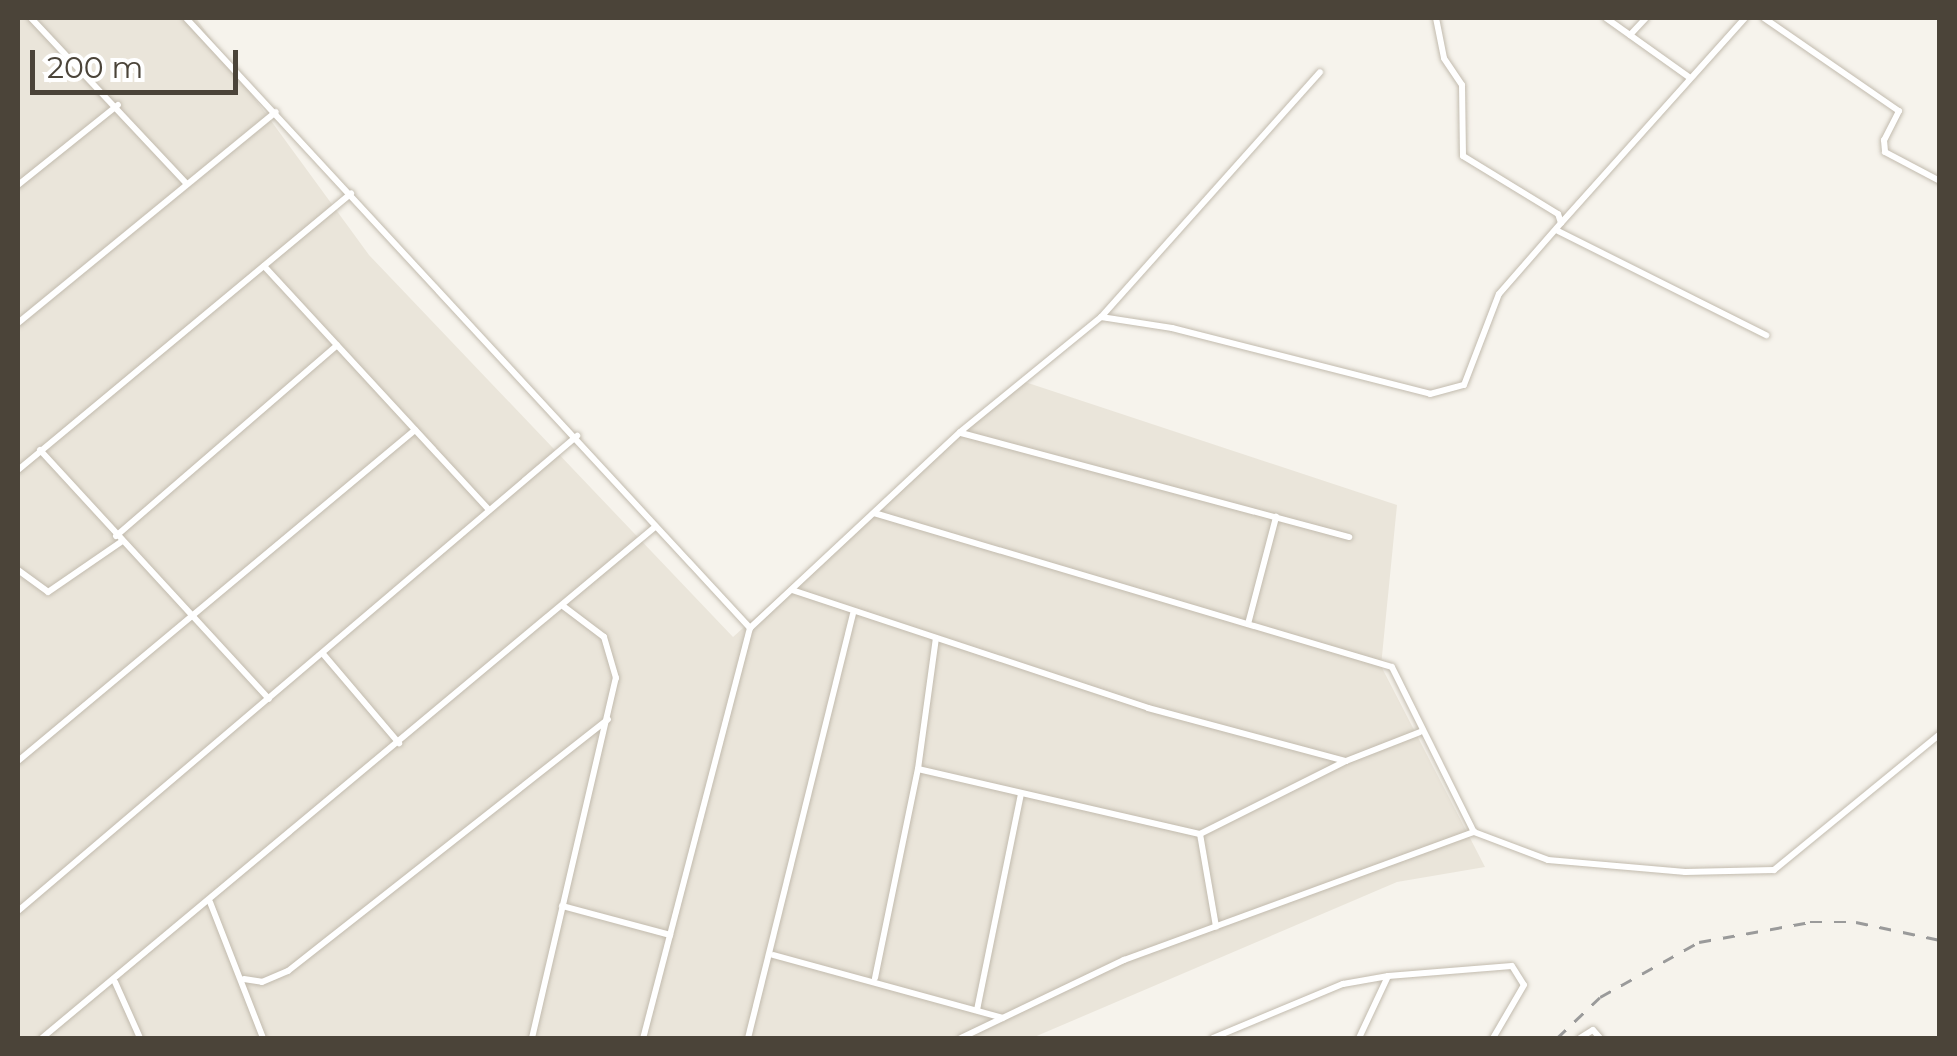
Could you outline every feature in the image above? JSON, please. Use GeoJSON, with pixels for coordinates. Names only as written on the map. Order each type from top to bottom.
{"type":"FeatureCollection","features":[{"type":"Feature","properties":{"kind":"street"},"geometry":{"type":"LineString","coordinates":[[31,18],[118,105],[186,183]]}},
{"type":"Feature","properties":{"kind":"street"},"geometry":{"type":"LineString","coordinates":[[186,18],[578,436],[750,628]]}},
{"type":"Feature","properties":{"kind":"street"},"geometry":{"type":"LineString","coordinates":[[1436,18],[1444,58],[1462,84],[1463,156],[1558,214],[1560,227]]}},
{"type":"Feature","properties":{"kind":"street"},"geometry":{"type":"LineString","coordinates":[[1606,18],[1690,78]]}},
{"type":"Feature","properties":{"kind":"street"},"geometry":{"type":"LineString","coordinates":[[1630,35],[1646,18]]}},
{"type":"Feature","properties":{"kind":"street"},"geometry":{"type":"LineString","coordinates":[[1102,317],[1172,328],[1360,379],[1449,392],[1464,385],[1499,294],[1745,18]]}},
{"type":"Feature","properties":{"kind":"street"},"geometry":{"type":"LineString","coordinates":[[1764,18],[1899,111],[1884,140],[1885,152],[1940,181]]}},
{"type":"Feature","properties":{"kind":"street"},"geometry":{"type":"LineString","coordinates":[[642,1038],[750,628],[960,432],[1102,317],[1320,72]]}},
{"type":"Feature","properties":{"kind":"street"},"geometry":{"type":"LineString","coordinates":[[18,185],[118,105]]}},
{"type":"Feature","properties":{"kind":"street"},"geometry":{"type":"LineString","coordinates":[[18,323],[276,112]]}},
{"type":"Feature","properties":{"kind":"street"},"geometry":{"type":"LineString","coordinates":[[18,470],[351,194]]}},
{"type":"Feature","properties":{"kind":"street"},"geometry":{"type":"LineString","coordinates":[[1560,227],[1766,336]]}},
{"type":"Feature","properties":{"kind":"street"},"geometry":{"type":"LineString","coordinates":[[264,266],[489,510]]}},
{"type":"Feature","properties":{"kind":"street"},"geometry":{"type":"LineString","coordinates":[[18,570],[48,592],[119,539],[337,345]]}},
{"type":"Feature","properties":{"kind":"street"},"geometry":{"type":"LineString","coordinates":[[18,759],[415,430]]}},
{"type":"Feature","properties":{"kind":"street"},"geometry":{"type":"LineString","coordinates":[[960,432],[1349,536]]}},
{"type":"Feature","properties":{"kind":"street"},"geometry":{"type":"LineString","coordinates":[[18,911],[578,436]]}},
{"type":"Feature","properties":{"kind":"street"},"geometry":{"type":"LineString","coordinates":[[40,450],[269,700]]}},
{"type":"Feature","properties":{"kind":"street"},"geometry":{"type":"LineString","coordinates":[[874,512],[1392,667],[1420,732],[1474,832]]}},
{"type":"Feature","properties":{"kind":"street"},"geometry":{"type":"LineString","coordinates":[[1248,624],[1276,517]]}},
{"type":"Feature","properties":{"kind":"street"},"geometry":{"type":"LineString","coordinates":[[42,1038],[116,982],[656,526]]}},
{"type":"Feature","properties":{"kind":"street"},"geometry":{"type":"LineString","coordinates":[[792,590],[854,614],[1148,708],[1346,761]]}},
{"type":"Feature","properties":{"kind":"street"},"geometry":{"type":"LineString","coordinates":[[532,1038],[608,719],[613,656],[604,637],[563,606]]}},
{"type":"Feature","properties":{"kind":"street"},"geometry":{"type":"LineString","coordinates":[[748,1038],[773,955],[854,614]]}},
{"type":"Feature","properties":{"kind":"street"},"geometry":{"type":"LineString","coordinates":[[875,978],[918,769],[936,638]]}},
{"type":"Feature","properties":{"kind":"street"},"geometry":{"type":"LineString","coordinates":[[324,655],[399,744]]}},
{"type":"Feature","properties":{"kind":"street"},"geometry":{"type":"LineString","coordinates":[[244,979],[262,982],[288,971],[608,719]]}},
{"type":"Feature","properties":{"kind":"street"},"geometry":{"type":"LineString","coordinates":[[918,769],[1200,834],[1346,761],[1420,732]]}},
{"type":"Feature","properties":{"kind":"street"},"geometry":{"type":"LineString","coordinates":[[962,1038],[1124,960],[1474,832],[1548,860],[1758,874],[1791,859],[1940,734]]}},
{"type":"Feature","properties":{"kind":"street"},"geometry":{"type":"LineString","coordinates":[[977,1010],[1021,794]]}},
{"type":"Feature","properties":{"kind":"street"},"geometry":{"type":"LineString","coordinates":[[1200,834],[1216,926]]}},
{"type":"Feature","properties":{"kind":"street"},"geometry":{"type":"LineString","coordinates":[[210,902],[244,979],[263,1038]]}},
{"type":"Feature","properties":{"kind":"street"},"geometry":{"type":"LineString","coordinates":[[562,906],[670,934]]}},
{"type":"Feature","properties":{"kind":"street"},"geometry":{"type":"LineString","coordinates":[[773,955],[875,978],[1005,1019]]}},
{"type":"Feature","properties":{"kind":"street"},"geometry":{"type":"LineString","coordinates":[[1213,1038],[1343,984],[1388,976],[1512,966],[1524,986],[1492,1038]]}},
{"type":"Feature","properties":{"kind":"street"},"geometry":{"type":"LineString","coordinates":[[1359,1038],[1388,976]]}},
{"type":"Feature","properties":{"kind":"street"},"geometry":{"type":"LineString","coordinates":[[116,982],[140,1038]]}},
{"type":"Feature","properties":{"kind":"street"},"geometry":{"type":"LineString","coordinates":[[1580,1038],[1592,1030],[1600,1038]]}},
{"type":"Feature","properties":{"kind":"shaded area"},"geometry":{"type":"Polygon","coordinates":[[[18,18],[196,18],[369,255],[733,637],[1019,380],[1397,505],[1381,666],[1485,867],[1397,882],[1032,1038],[18,1038],[18,18]]]}},
{"type":"Feature","properties":{"kind":"railway"},"geometry":{"type":"LineString","coordinates":[[1557,1038],[1600,997],[1699,942],[1810,922],[1856,922],[1940,940]]}}]}
